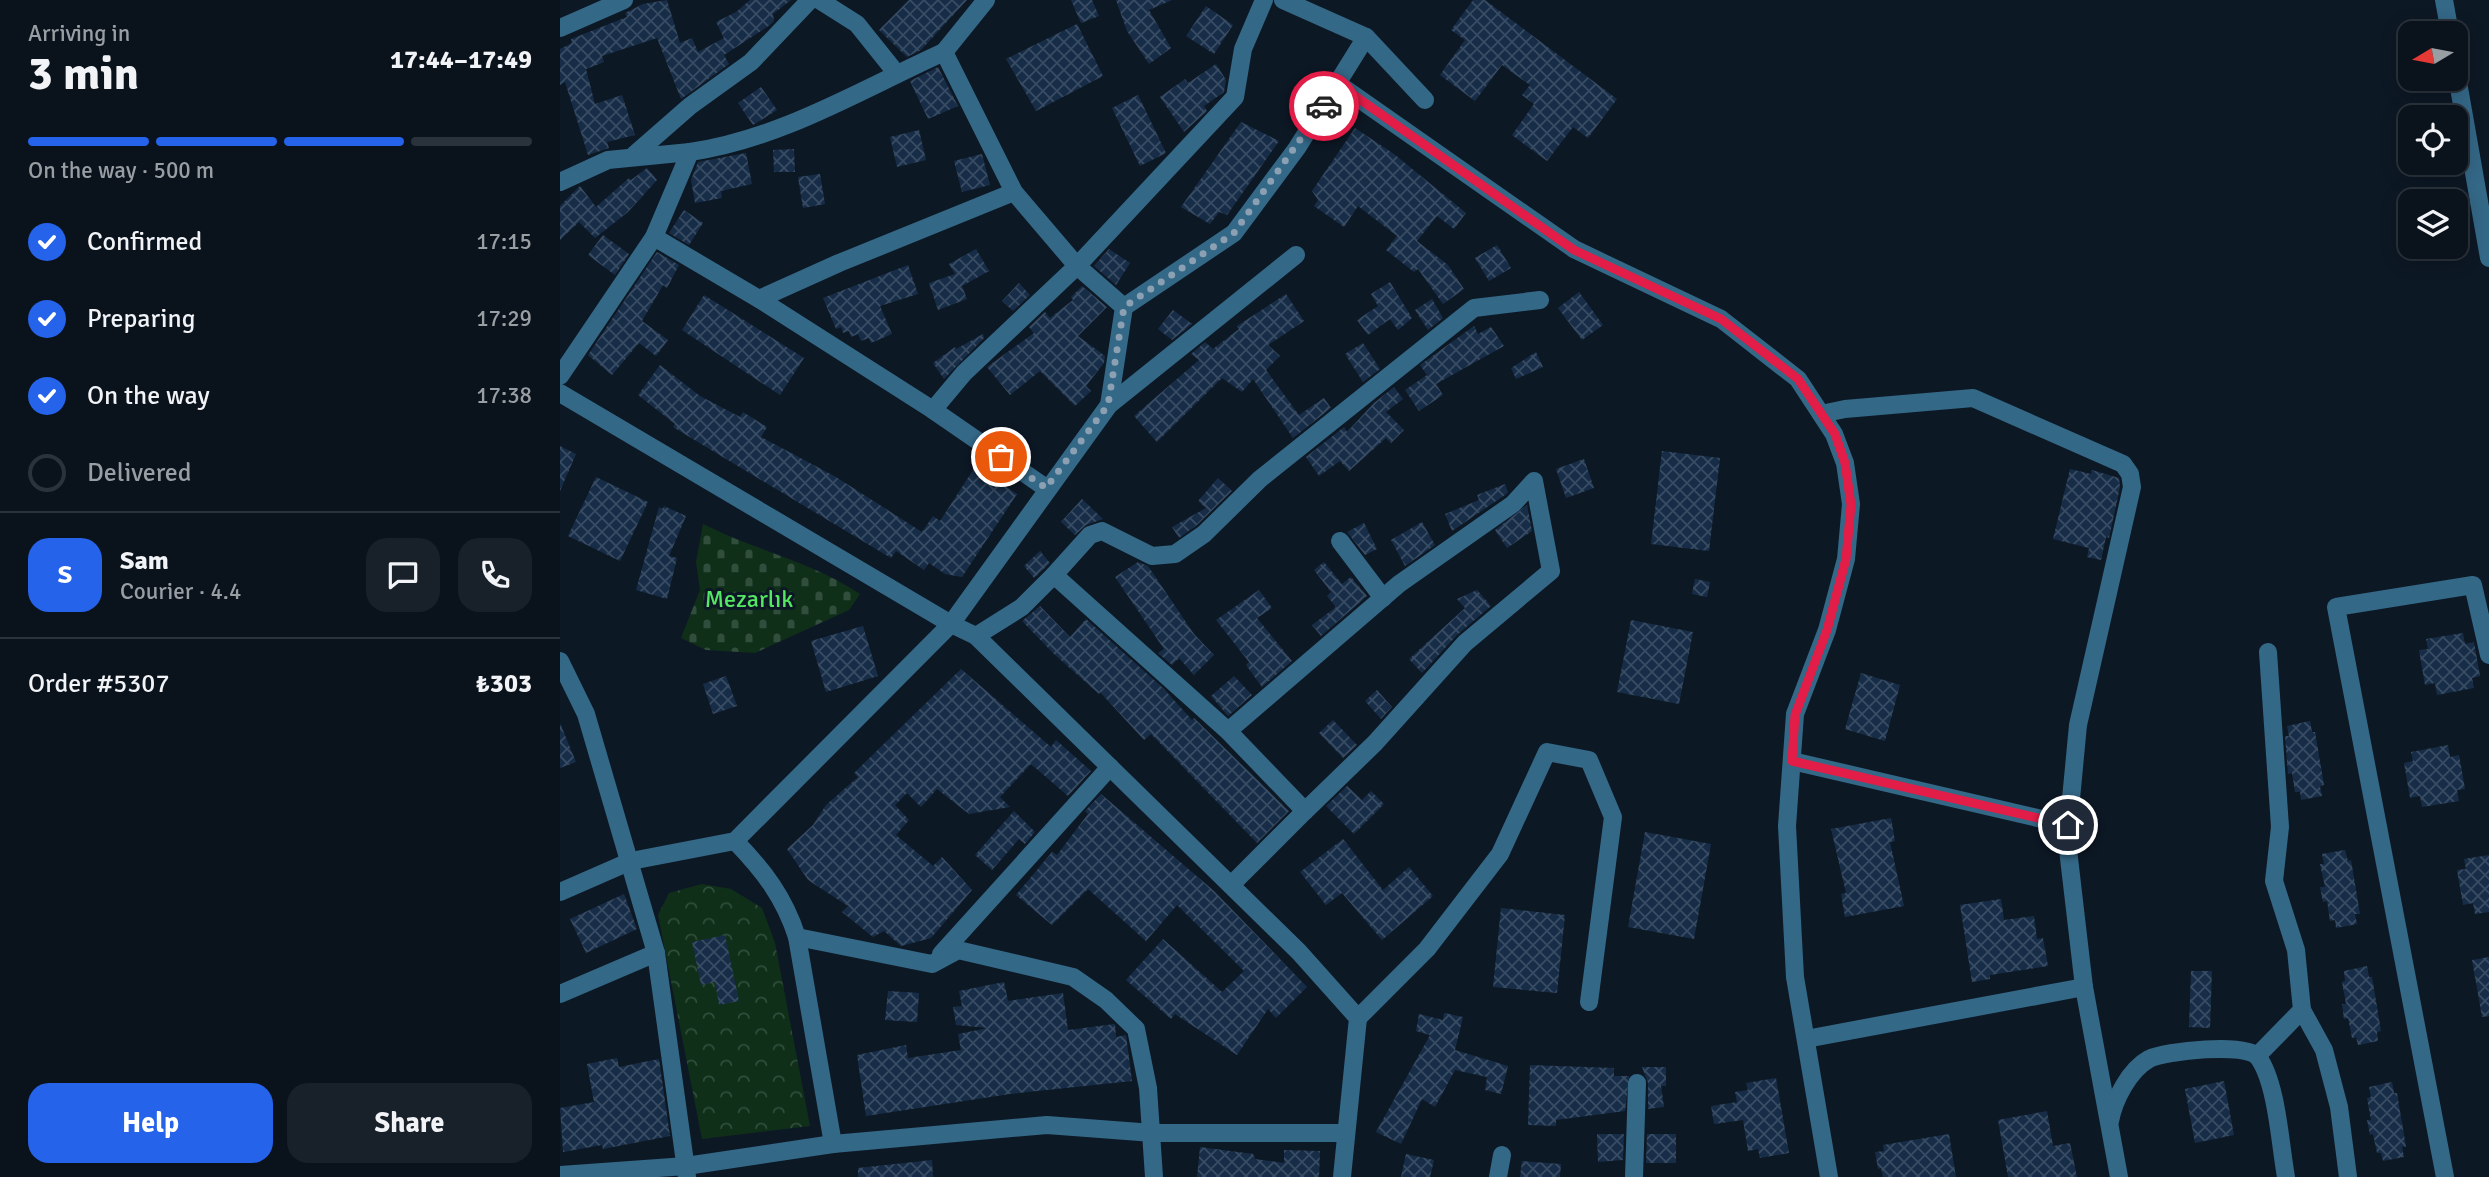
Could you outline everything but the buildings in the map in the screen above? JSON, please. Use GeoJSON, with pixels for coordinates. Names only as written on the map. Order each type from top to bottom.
{"type":"FeatureCollection","features":[{"type":"Feature","properties":{"kind":"street"},"geometry":{"type":"LineString","coordinates":[[560,28],[624,0]]}},
{"type":"Feature","properties":{"kind":"street"},"geometry":{"type":"LineString","coordinates":[[634,155],[690,106],[751,62],[810,0]]}},
{"type":"Feature","properties":{"kind":"street"},"geometry":{"type":"LineString","coordinates":[[819,0],[857,24],[897,74]]}},
{"type":"Feature","properties":{"kind":"street"},"geometry":{"type":"LineString","coordinates":[[560,182],[608,160],[724,147],[803,121],[944,52],[986,0]]}},
{"type":"Feature","properties":{"kind":"street"},"geometry":{"type":"LineString","coordinates":[[933,410],[964,373],[1077,266],[1235,97],[1243,49],[1264,0]]}},
{"type":"Feature","properties":{"kind":"street"},"geometry":{"type":"LineString","coordinates":[[1283,0],[1366,37],[1425,100]]}},
{"type":"Feature","properties":{"kind":"street"},"geometry":{"type":"LineString","coordinates":[[2444,0],[2448,21]]}},
{"type":"Feature","properties":{"kind":"street"},"geometry":{"type":"LineString","coordinates":[[1108,405],[1124,307],[1234,233],[1297,148],[1366,37]]}},
{"type":"Feature","properties":{"kind":"street"},"geometry":{"type":"LineString","coordinates":[[944,52],[1014,192],[1077,266],[1124,307]]}},
{"type":"Feature","properties":{"kind":"street"},"geometry":{"type":"LineString","coordinates":[[1338,84],[1574,250],[1721,319],[1798,379],[1835,434],[1845,463],[1851,505],[1846,559],[1830,618],[1795,715],[1787,825],[1795,977],[1829,1177]]}},
{"type":"Feature","properties":{"kind":"street"},"geometry":{"type":"LineString","coordinates":[[2460,91],[2489,258]]}},
{"type":"Feature","properties":{"kind":"street"},"geometry":{"type":"LineString","coordinates":[[560,376],[654,237],[691,152]]}},
{"type":"Feature","properties":{"kind":"street"},"geometry":{"type":"LineString","coordinates":[[759,299],[839,263],[1014,192]]}},
{"type":"Feature","properties":{"kind":"street"},"geometry":{"type":"LineString","coordinates":[[654,237],[759,299],[933,410],[1046,488]]}},
{"type":"Feature","properties":{"kind":"street"},"geometry":{"type":"LineString","coordinates":[[560,892],[631,862],[735,841],[951,624],[1108,405],[1296,255]]}},
{"type":"Feature","properties":{"kind":"street"},"geometry":{"type":"LineString","coordinates":[[976,636],[1021,607],[1090,534],[1102,531],[1152,556],[1175,554],[1204,534],[1260,479],[1335,422],[1474,308],[1540,300]]}},
{"type":"Feature","properties":{"kind":"street"},"geometry":{"type":"LineString","coordinates":[[560,393],[951,624],[976,636],[1299,952],[1358,1018]]}},
{"type":"Feature","properties":{"kind":"street"},"geometry":{"type":"LineString","coordinates":[[1821,414],[1845,409],[1973,398],[2123,464],[2130,474],[2132,486],[2078,725],[2068,825],[2071,894],[2084,987],[2108,1130],[2119,1177]]}},
{"type":"Feature","properties":{"kind":"street"},"geometry":{"type":"LineString","coordinates":[[1228,731],[1383,598],[1513,504],[1534,481],[1551,571],[1465,643],[1375,743],[1231,885]]}},
{"type":"Feature","properties":{"kind":"street"},"geometry":{"type":"LineString","coordinates":[[1340,541],[1383,598]]}},
{"type":"Feature","properties":{"kind":"street"},"geometry":{"type":"LineString","coordinates":[[1054,575],[1228,731],[1305,811]]}},
{"type":"Feature","properties":{"kind":"street"},"geometry":{"type":"LineString","coordinates":[[2445,1177],[2336,607],[2473,585],[2489,654]]}},
{"type":"Feature","properties":{"kind":"street"},"geometry":{"type":"LineString","coordinates":[[2268,652],[2280,827],[2274,881],[2296,950],[2302,1010],[2324,1049],[2339,1107],[2348,1177]]}},
{"type":"Feature","properties":{"kind":"street"},"geometry":{"type":"LineString","coordinates":[[560,661],[586,714],[656,953],[686,1172]]}},
{"type":"Feature","properties":{"kind":"street"},"geometry":{"type":"LineString","coordinates":[[1342,1177],[1358,1018],[1427,950],[1500,854],[1547,752],[1589,760],[1613,817],[1589,1002]]}},
{"type":"Feature","properties":{"kind":"street"},"geometry":{"type":"LineString","coordinates":[[1792,761],[2068,825]]}},
{"type":"Feature","properties":{"kind":"street"},"geometry":{"type":"LineString","coordinates":[[932,964],[1110,767]]}},
{"type":"Feature","properties":{"kind":"street"},"geometry":{"type":"LineString","coordinates":[[735,841],[758,865],[787,905],[797,937],[833,1144]]}},
{"type":"Feature","properties":{"kind":"street"},"geometry":{"type":"LineString","coordinates":[[797,937],[932,964],[958,950],[1073,977],[1106,1000],[1136,1030],[1153,1133],[1154,1177]]}},
{"type":"Feature","properties":{"kind":"street"},"geometry":{"type":"LineString","coordinates":[[560,994],[656,953]]}},
{"type":"Feature","properties":{"kind":"street"},"geometry":{"type":"LineString","coordinates":[[1805,1040],[2084,987]]}},
{"type":"Feature","properties":{"kind":"street"},"geometry":{"type":"LineString","coordinates":[[2258,1056],[2302,1010]]}},
{"type":"Feature","properties":{"kind":"street"},"geometry":{"type":"LineString","coordinates":[[2108,1130],[2113,1102],[2123,1086],[2149,1059],[2226,1047],[2245,1049],[2258,1056],[2271,1087],[2286,1177]]}},
{"type":"Feature","properties":{"kind":"street"},"geometry":{"type":"LineString","coordinates":[[1634,1177],[1637,1083]]}},
{"type":"Feature","properties":{"kind":"street"},"geometry":{"type":"LineString","coordinates":[[560,1175],[686,1172],[833,1144],[1047,1125],[1153,1133],[1346,1133]]}},
{"type":"Feature","properties":{"kind":"street"},"geometry":{"type":"LineString","coordinates":[[1498,1177],[1502,1155]]}},
{"type":"Feature","properties":{"kind":"green space","name":"Mezarlık"},"geometry":{"type":"Polygon","coordinates":[[[703,524],[823,573],[860,594],[849,610],[755,653],[706,650],[681,638],[700,590],[696,562],[703,524]]]}},
{"type":"Feature","properties":{"kind":"green space"},"geometry":{"type":"Polygon","coordinates":[[[702,884],[731,889],[762,908],[775,943],[810,1126],[702,1139],[658,915],[669,893],[702,884]]]}},
{"type":"Feature","properties":{"kind":"way so far"},"geometry":{"type":"LineString","coordinates":[[1001,457],[1046,488],[1108,405],[1124,307],[1234,233],[1297,148],[1324,106]]}},
{"type":"Feature","properties":{"kind":"route"},"geometry":{"type":"LineString","coordinates":[[1324,106],[1338,84],[1574,250],[1721,319],[1798,379],[1835,434],[1845,463],[1851,505],[1846,559],[1840,583],[1827,630],[1795,715],[1792,761],[2068,825]]}}]}
